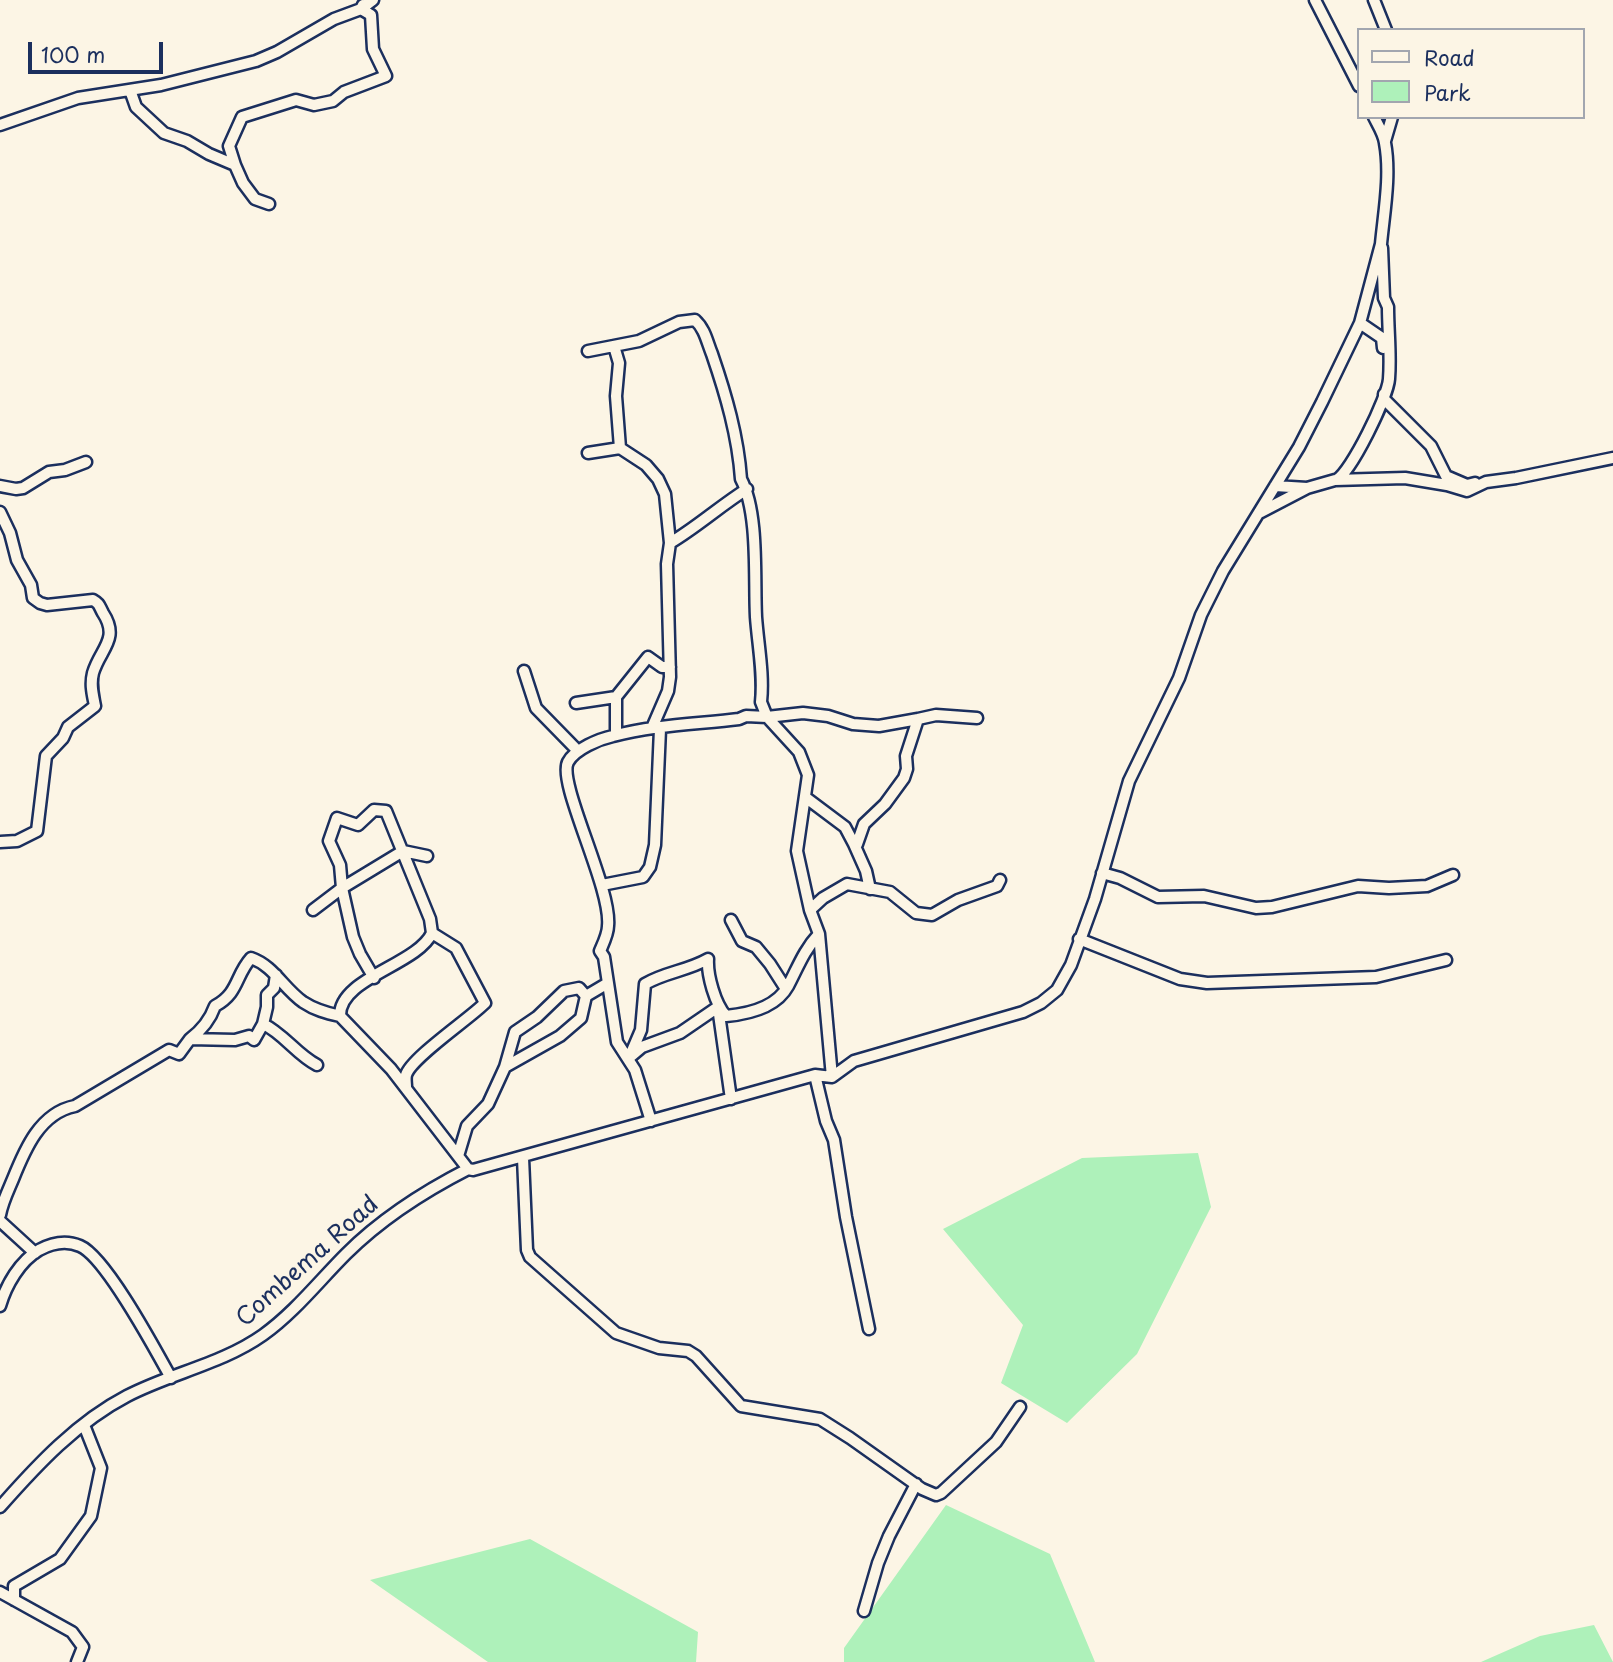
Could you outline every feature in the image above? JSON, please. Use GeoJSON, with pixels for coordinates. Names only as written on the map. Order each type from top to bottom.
{"type":"FeatureCollection","features":[{"type":"Feature","properties":{"kind":"street"},"geometry":{"type":"LineString","coordinates":[[0,125],[78,98],[161,85],[256,61],[373,0]]}},
{"type":"Feature","properties":{"kind":"street"},"geometry":{"type":"LineString","coordinates":[[1315,0],[1358,84]]}},
{"type":"Feature","properties":{"kind":"street"},"geometry":{"type":"LineString","coordinates":[[1374,0],[1385,28]]}},
{"type":"Feature","properties":{"kind":"street"},"geometry":{"type":"LineString","coordinates":[[269,204],[255,199],[235,166],[229,146],[242,117],[296,100],[314,105],[333,101],[344,92],[386,76],[373,49],[371,15],[363,4]]}},
{"type":"Feature","properties":{"kind":"street"},"geometry":{"type":"LineString","coordinates":[[130,90],[136,107],[164,133],[187,141],[235,166]]}},
{"type":"Feature","properties":{"kind":"street"},"geometry":{"type":"LineString","coordinates":[[1375,119],[1385,141]]}},
{"type":"Feature","properties":{"kind":"street"},"geometry":{"type":"LineString","coordinates":[[1259,513],[1307,488],[1342,477],[1357,454],[1384,399],[1389,381],[1388,307],[1384,298],[1381,244],[1386,177],[1385,141],[1391,119]]}},
{"type":"Feature","properties":{"kind":"street"},"geometry":{"type":"LineString","coordinates":[[869,1329],[846,1217],[834,1140],[826,1121],[815,1074],[832,1077],[854,1060],[1023,1012],[1041,1003],[1064,980],[1095,898],[1129,780],[1179,678],[1201,615],[1223,571],[1299,447],[1360,323],[1381,244]]}},
{"type":"Feature","properties":{"kind":"street"},"geometry":{"type":"LineString","coordinates":[[588,351],[639,341],[688,320],[695,320],[701,325],[729,406],[741,479],[747,489],[756,558],[761,702],[766,717],[799,752],[808,775],[797,851],[810,910],[819,934],[832,1077]]}},
{"type":"Feature","properties":{"kind":"street"},"geometry":{"type":"LineString","coordinates":[[1360,323],[1382,338],[1384,399],[1431,446],[1446,476],[1467,485],[1613,458]]}},
{"type":"Feature","properties":{"kind":"street"},"geometry":{"type":"LineString","coordinates":[[614,346],[618,363],[617,414],[620,448]]}},
{"type":"Feature","properties":{"kind":"street"},"geometry":{"type":"LineString","coordinates":[[588,453],[620,448],[646,465],[658,478],[665,494],[670,543],[667,564],[670,667],[668,691],[656,728],[655,845],[650,867],[643,877],[602,885]]}},
{"type":"Feature","properties":{"kind":"street"},"geometry":{"type":"LineString","coordinates":[[0,486],[23,488],[49,472],[65,470],[86,462]]}},
{"type":"Feature","properties":{"kind":"street"},"geometry":{"type":"LineString","coordinates":[[1335,480],[1405,478],[1467,491],[1486,482]]}},
{"type":"Feature","properties":{"kind":"street"},"geometry":{"type":"LineString","coordinates":[[1275,486],[1307,488]]}},
{"type":"Feature","properties":{"kind":"street"},"geometry":{"type":"LineString","coordinates":[[670,543],[696,528],[747,489]]}},
{"type":"Feature","properties":{"kind":"street"},"geometry":{"type":"LineString","coordinates":[[0,512],[18,560],[31,585],[33,598],[47,605],[93,600],[99,603],[106,616],[110,640],[93,675],[95,706],[68,727],[63,738],[46,756],[37,831],[17,841],[0,842]]}},
{"type":"Feature","properties":{"kind":"street"},"geometry":{"type":"LineString","coordinates":[[616,735],[616,697],[648,657],[662,667],[670,667]]}},
{"type":"Feature","properties":{"kind":"street"},"geometry":{"type":"LineString","coordinates":[[524,671],[536,708],[578,751]]}},
{"type":"Feature","properties":{"kind":"street"},"geometry":{"type":"LineString","coordinates":[[576,702],[616,697]]}},
{"type":"Feature","properties":{"kind":"street"},"geometry":{"type":"LineString","coordinates":[[652,1121],[629,1058],[617,1042],[604,957],[600,951],[608,926],[602,885],[578,819],[567,776],[568,762],[578,751],[616,735],[746,716],[803,713],[828,716],[853,724],[879,726],[936,715],[977,718]]}},
{"type":"Feature","properties":{"kind":"street"},"geometry":{"type":"LineString","coordinates":[[854,844],[857,844],[864,824],[885,804],[904,778],[907,769],[906,756],[918,719]]}},
{"type":"Feature","properties":{"kind":"street"},"geometry":{"type":"LineString","coordinates":[[805,797],[845,827],[866,871],[870,889]]}},
{"type":"Feature","properties":{"kind":"street"},"geometry":{"type":"LineString","coordinates":[[340,1016],[343,1001],[350,993],[374,978],[422,946],[432,933],[430,919],[386,811],[374,810],[358,825],[337,818],[329,841],[340,865],[342,888],[353,937],[374,978]]}},
{"type":"Feature","properties":{"kind":"street"},"geometry":{"type":"LineString","coordinates":[[313,910],[342,888],[402,851],[427,856]]}},
{"type":"Feature","properties":{"kind":"street"},"geometry":{"type":"LineString","coordinates":[[1102,873],[1119,878],[1158,897],[1168,899],[1204,896],[1256,908],[1272,907],[1358,886],[1427,886],[1452,875]]}},
{"type":"Feature","properties":{"kind":"street"},"geometry":{"type":"LineString","coordinates":[[810,910],[823,898],[848,884],[890,892],[916,913],[932,915],[958,900],[997,886],[999,880]]}},
{"type":"Feature","properties":{"kind":"street"},"geometry":{"type":"LineString","coordinates":[[731,920],[742,941],[756,947],[786,989]]}},
{"type":"Feature","properties":{"kind":"street"},"geometry":{"type":"LineString","coordinates":[[406,1087],[406,1075],[415,1063],[485,1003],[456,948],[432,933]]}},
{"type":"Feature","properties":{"kind":"street"},"geometry":{"type":"LineString","coordinates":[[718,1007],[726,1016],[761,1010],[786,989],[800,960],[819,934]]}},
{"type":"Feature","properties":{"kind":"street"},"geometry":{"type":"LineString","coordinates":[[1079,939],[1180,979],[1207,983],[1376,977],[1446,960]]}},
{"type":"Feature","properties":{"kind":"street"},"geometry":{"type":"LineString","coordinates":[[35,1253],[0,1218],[32,1136],[62,1108],[75,1106],[169,1050],[179,1054],[211,1017],[215,1006],[228,999],[239,981],[242,968],[251,958],[265,963],[301,1001],[320,1012],[340,1016],[406,1087],[468,1169]]}},
{"type":"Feature","properties":{"kind":"street"},"geometry":{"type":"LineString","coordinates":[[629,1058],[641,1030],[645,984],[674,971],[690,969],[708,959],[707,968],[718,1007],[731,1099]]}},
{"type":"Feature","properties":{"kind":"street"},"geometry":{"type":"LineString","coordinates":[[190,1039],[235,1040],[249,1036],[254,1040],[262,1024],[267,995],[274,988],[276,975]]}},
{"type":"Feature","properties":{"kind":"street"},"geometry":{"type":"LineString","coordinates":[[505,1067],[560,1036],[581,1018],[586,996],[608,983]]}},
{"type":"Feature","properties":{"kind":"street"},"geometry":{"type":"LineString","coordinates":[[458,1156],[467,1126],[488,1104],[505,1067],[515,1032],[537,1017],[564,990],[579,988],[586,996]]}},
{"type":"Feature","properties":{"kind":"street"},"geometry":{"type":"LineString","coordinates":[[629,1058],[642,1047],[680,1034],[718,1007]]}},
{"type":"Feature","properties":{"kind":"street"},"geometry":{"type":"LineString","coordinates":[[262,1024],[300,1051],[308,1061],[317,1065]]}},
{"type":"Feature","properties":{"kind":"street","name":"Combema Road"},"geometry":{"type":"LineString","coordinates":[[0,1507],[50,1453],[128,1395],[241,1349],[264,1334],[370,1231],[417,1196],[468,1169],[523,1158],[815,1074]]}},
{"type":"Feature","properties":{"kind":"street"},"geometry":{"type":"LineString","coordinates":[[523,1158],[527,1250],[530,1257],[602,1323],[624,1337],[696,1356],[741,1406],[820,1419],[931,1494],[941,1493],[996,1442],[1020,1408]]}},
{"type":"Feature","properties":{"kind":"street"},"geometry":{"type":"LineString","coordinates":[[0,1306],[12,1278],[35,1253],[50,1244],[67,1243],[82,1247],[94,1257],[127,1303],[171,1378]]}},
{"type":"Feature","properties":{"kind":"street"},"geometry":{"type":"LineString","coordinates":[[14,1600],[14,1586],[60,1559],[91,1516],[101,1468],[85,1425]]}},
{"type":"Feature","properties":{"kind":"street"},"geometry":{"type":"LineString","coordinates":[[864,1611],[889,1536],[916,1484]]}},
{"type":"Feature","properties":{"kind":"street"},"geometry":{"type":"LineString","coordinates":[[0,1592],[72,1632],[83,1647],[77,1662]]}},
{"type":"Feature","properties":{"kind":"green space"},"geometry":{"type":"Polygon","coordinates":[[[1198,1153],[1211,1207],[1137,1354],[1067,1423],[1001,1383],[1023,1325],[943,1229],[1082,1158],[1198,1153]]]}},
{"type":"Feature","properties":{"kind":"green space"},"geometry":{"type":"Polygon","coordinates":[[[946,1505],[1050,1554],[1095,1662],[844,1662],[844,1648],[946,1505]]]}},
{"type":"Feature","properties":{"kind":"green space"},"geometry":{"type":"Polygon","coordinates":[[[530,1539],[698,1632],[696,1662],[488,1662],[370,1580],[530,1539]]]}},
{"type":"Feature","properties":{"kind":"green space"},"geometry":{"type":"Polygon","coordinates":[[[1594,1625],[1613,1662],[1481,1662],[1540,1636],[1594,1625]]]}}]}
